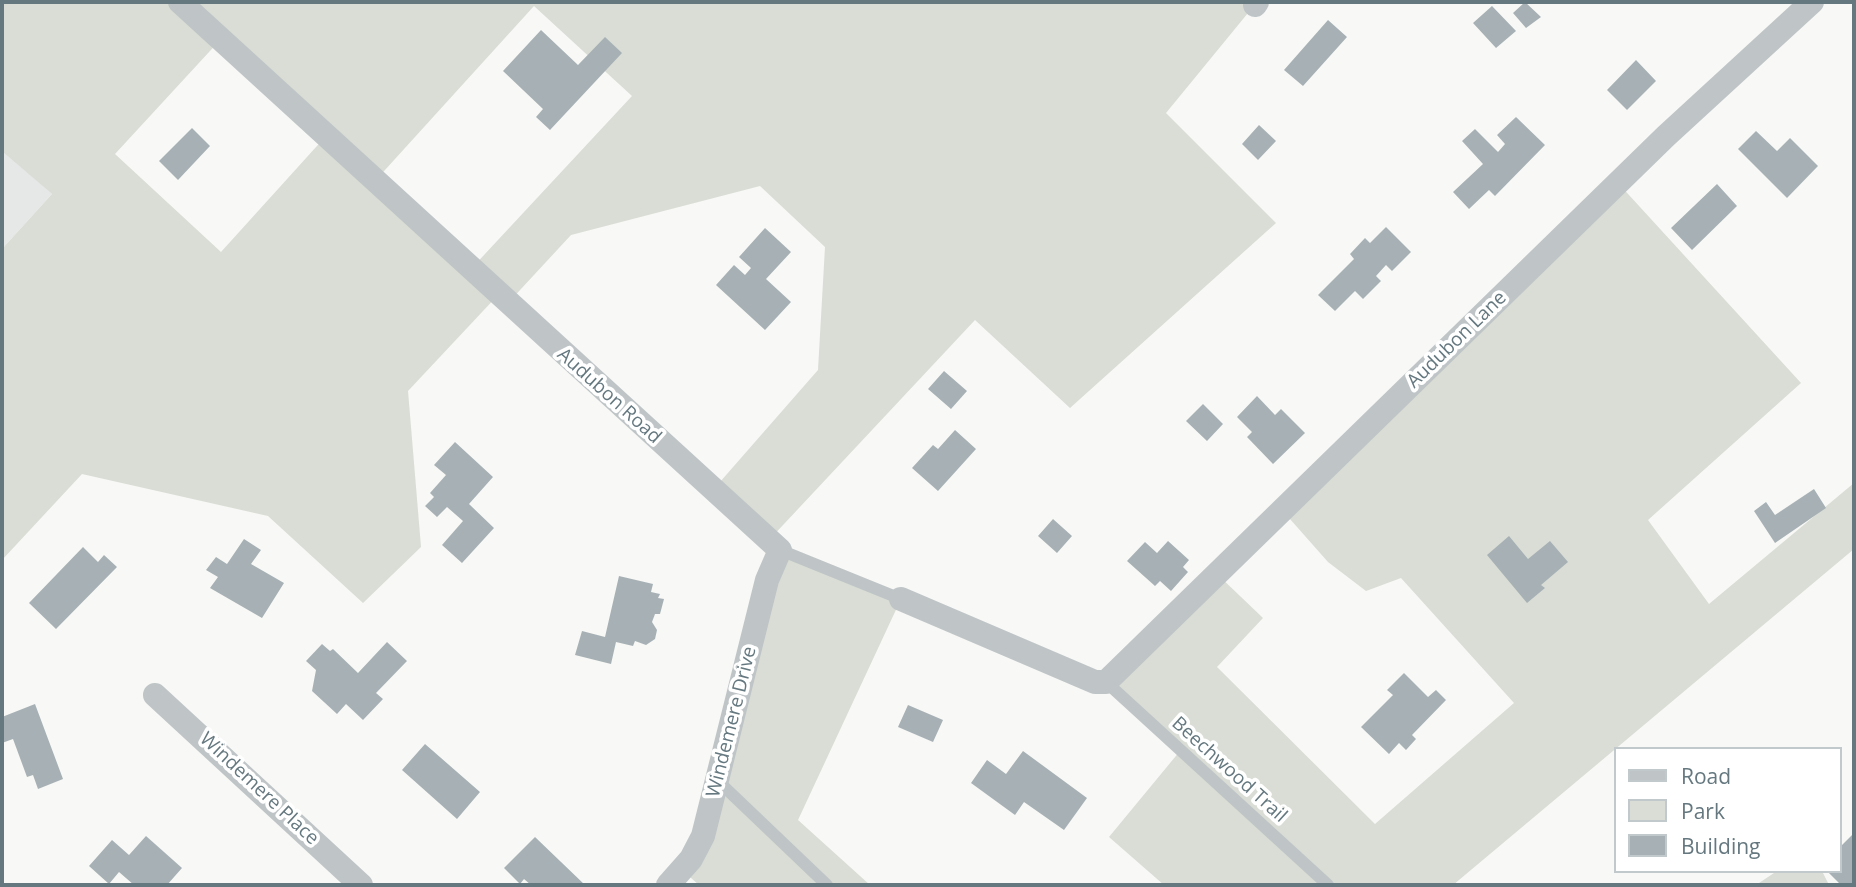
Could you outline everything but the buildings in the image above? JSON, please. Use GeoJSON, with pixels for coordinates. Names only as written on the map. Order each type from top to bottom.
{"type":"FeatureCollection","features":[{"type":"Feature","properties":{"kind":"street","name":"Audubon Road"},"geometry":{"type":"LineString","coordinates":[[180,2],[780,550]]}},
{"type":"Feature","properties":{"kind":"street","name":"Audubon Lane"},"geometry":{"type":"LineString","coordinates":[[1106,682],[1681,121],[1812,2]]}},
{"type":"Feature","properties":{"kind":"street","name":"Windemere Drive"},"geometry":{"type":"LineString","coordinates":[[668,885],[691,859],[703,836],[767,580],[780,550]]}},
{"type":"Feature","properties":{"kind":"street","name":"Audubon Road"},"geometry":{"type":"LineString","coordinates":[[901,599],[1095,682],[1106,682]]}},
{"type":"Feature","properties":{"kind":"street","name":"Windemere Place"},"geometry":{"type":"LineString","coordinates":[[155,695],[361,885]]}},
{"type":"Feature","properties":{"kind":"lane","name":"Audubon Road"},"geometry":{"type":"LineString","coordinates":[[780,550],[901,599]]}},
{"type":"Feature","properties":{"kind":"lane","name":"Beechwood Trail"},"geometry":{"type":"LineString","coordinates":[[1106,682],[1328,885]]}},
{"type":"Feature","properties":{"kind":"lane"},"geometry":{"type":"LineString","coordinates":[[718,781],[827,885]]}},
{"type":"Feature","properties":{"kind":"shaded area"},"geometry":{"type":"Polygon","coordinates":[[[2,149],[52,194],[2,249],[2,149]]]}},
{"type":"Feature","properties":{"kind":"green space"},"geometry":{"type":"Polygon","coordinates":[[[2,2],[180,2],[192,12],[202,2],[1257,2],[1166,113],[1276,223],[1070,408],[975,320],[769,540],[713,490],[818,370],[825,247],[760,186],[571,235],[508,303],[498,295],[408,391],[421,547],[363,603],[268,516],[82,474],[2,560],[2,249],[52,194],[2,151],[2,2]],[[534,6],[375,181],[471,269],[632,96],[534,6]],[[221,39],[115,154],[221,252],[326,136],[221,39]]]}},
{"type":"Feature","properties":{"kind":"green space"},"geometry":{"type":"Polygon","coordinates":[[[1618,183],[1801,383],[1648,520],[1709,604],[1854,483],[1854,549],[1453,885],[1164,885],[1109,837],[1180,751],[1106,682],[1217,574],[1263,618],[1217,667],[1375,824],[1514,703],[1401,578],[1366,591],[1328,562],[1282,510],[1618,183]]]}},
{"type":"Feature","properties":{"kind":"green space"},"geometry":{"type":"Polygon","coordinates":[[[780,550],[901,599],[798,820],[870,885],[699,885],[682,870],[780,550]]]}},
{"type":"Feature","properties":{"kind":"green space"},"geometry":{"type":"Polygon","coordinates":[[[1774,873],[1823,873],[1829,885],[1756,885],[1774,873]]]}}]}
